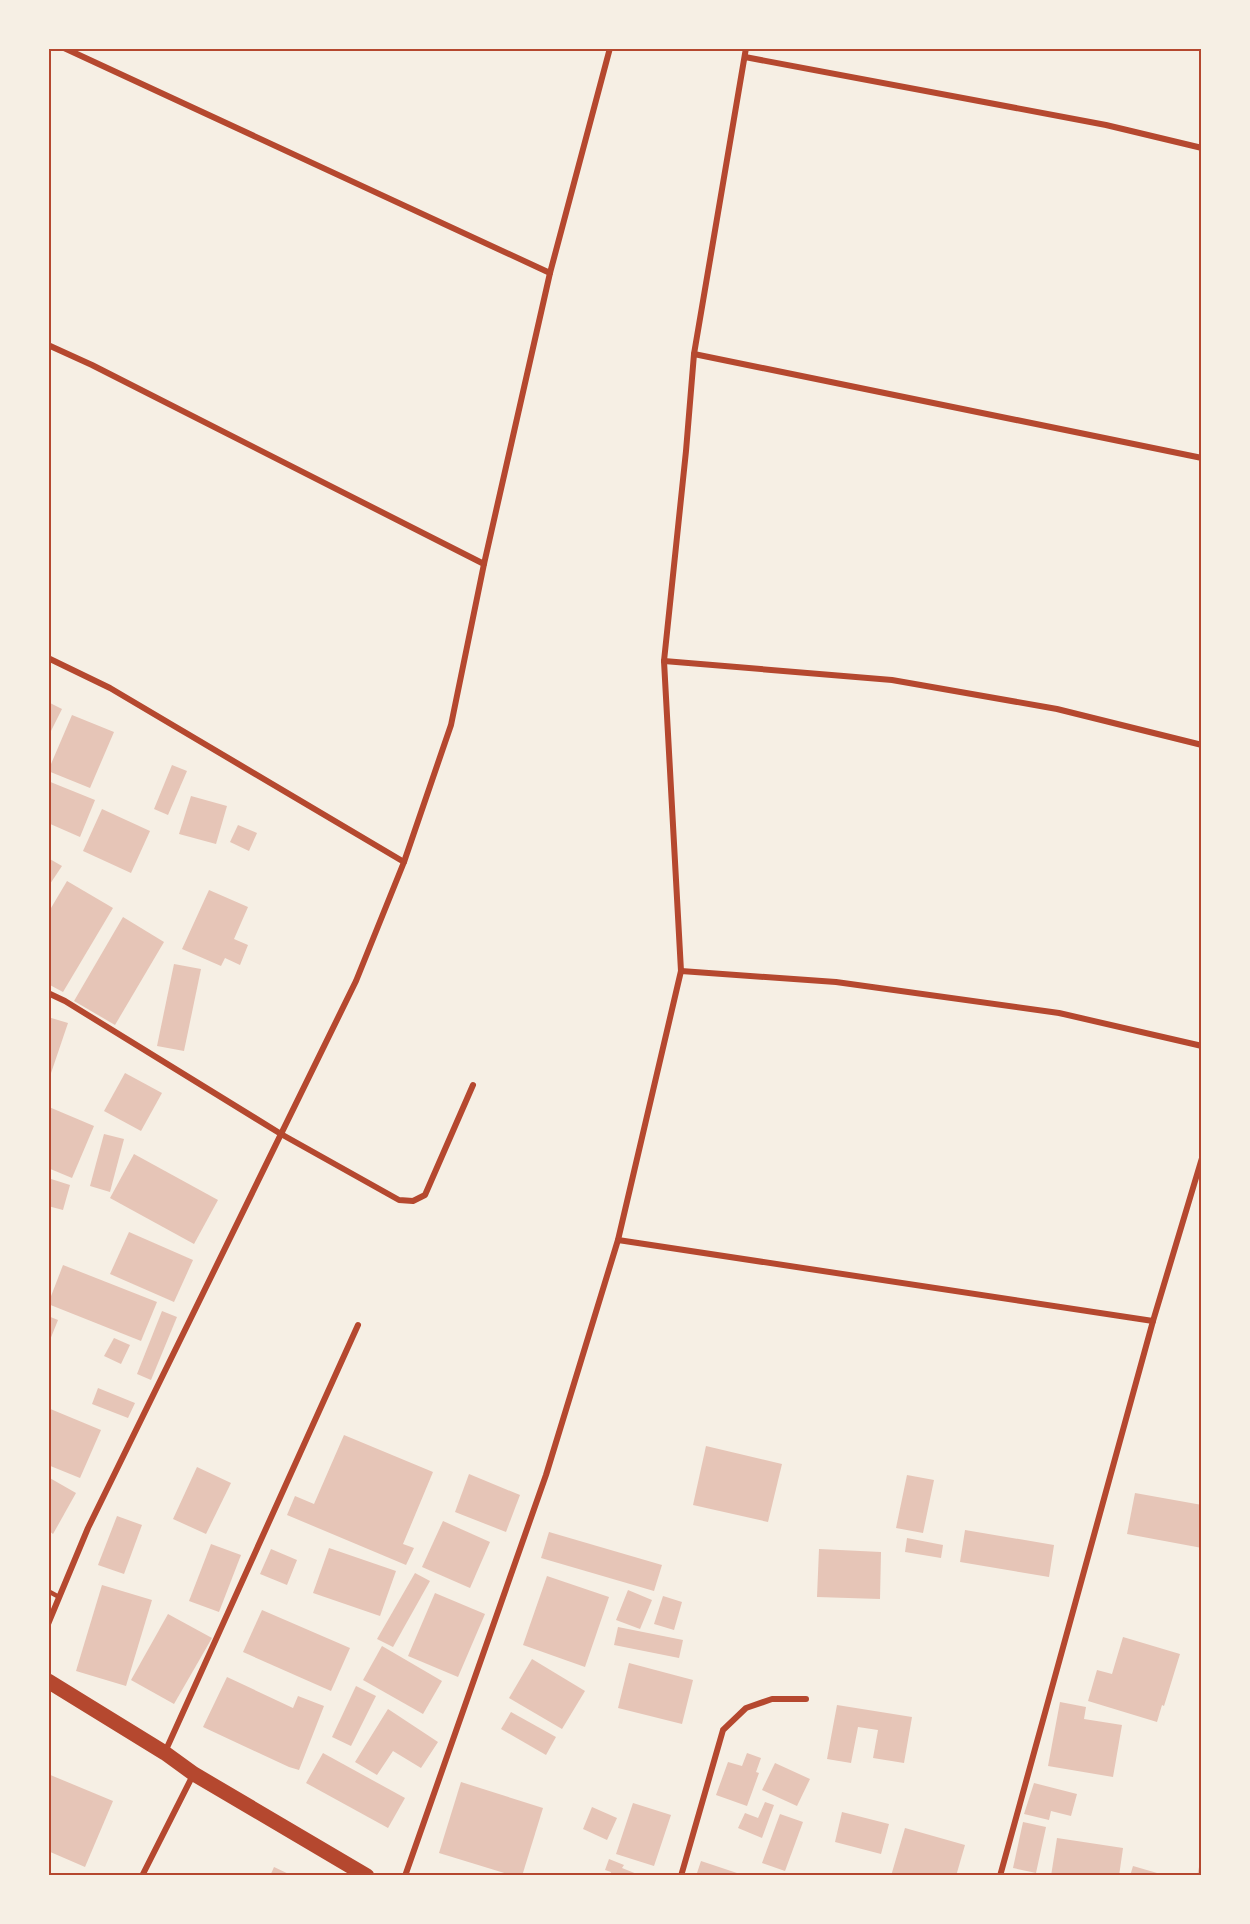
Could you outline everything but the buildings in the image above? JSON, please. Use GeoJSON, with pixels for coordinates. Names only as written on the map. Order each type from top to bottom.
{"type":"FeatureCollection","features":[{"type":"Feature","properties":{"kind":"main road"},"geometry":{"type":"LineString","coordinates":[[48,1681],[165,1753],[194,1774],[367,1876]]}},
{"type":"Feature","properties":{"kind":"street"},"geometry":{"type":"LineString","coordinates":[[63,48],[550,273]]}},
{"type":"Feature","properties":{"kind":"street"},"geometry":{"type":"LineString","coordinates":[[48,1624],[88,1528],[356,981],[404,862],[451,725],[484,564],[550,273],[610,48]]}},
{"type":"Feature","properties":{"kind":"street"},"geometry":{"type":"LineString","coordinates":[[405,1876],[546,1475],[618,1240],[681,971],[664,661],[694,354],[746,48]]}},
{"type":"Feature","properties":{"kind":"street"},"geometry":{"type":"LineString","coordinates":[[745,57],[1106,125],[1202,148]]}},
{"type":"Feature","properties":{"kind":"street"},"geometry":{"type":"LineString","coordinates":[[48,345],[92,365],[484,564]]}},
{"type":"Feature","properties":{"kind":"street"},"geometry":{"type":"LineString","coordinates":[[694,354],[1202,458]]}},
{"type":"Feature","properties":{"kind":"street"},"geometry":{"type":"LineString","coordinates":[[48,658],[110,688],[404,862]]}},
{"type":"Feature","properties":{"kind":"street"},"geometry":{"type":"LineString","coordinates":[[664,661],[892,680],[1057,710],[1202,745]]}},
{"type":"Feature","properties":{"kind":"street"},"geometry":{"type":"LineString","coordinates":[[681,971],[836,982],[1059,1013],[1202,1046]]}},
{"type":"Feature","properties":{"kind":"street"},"geometry":{"type":"LineString","coordinates":[[48,993],[65,1001],[281,1134],[399,1200],[413,1201],[425,1195],[472,1085]]}},
{"type":"Feature","properties":{"kind":"street"},"geometry":{"type":"LineString","coordinates":[[1000,1876],[1153,1320],[1202,1158]]}},
{"type":"Feature","properties":{"kind":"street"},"geometry":{"type":"LineString","coordinates":[[618,1240],[1153,1320]]}},
{"type":"Feature","properties":{"kind":"street"},"geometry":{"type":"LineString","coordinates":[[165,1753],[358,1325]]}},
{"type":"Feature","properties":{"kind":"street"},"geometry":{"type":"LineString","coordinates":[[681,1876],[723,1731],[746,1708],[772,1699],[806,1699]]}},
{"type":"Feature","properties":{"kind":"street"},"geometry":{"type":"LineString","coordinates":[[142,1876],[194,1774]]}},
{"type":"Feature","properties":{"kind":"lane"},"geometry":{"type":"LineString","coordinates":[[48,1591],[59,1597]]}}]}
